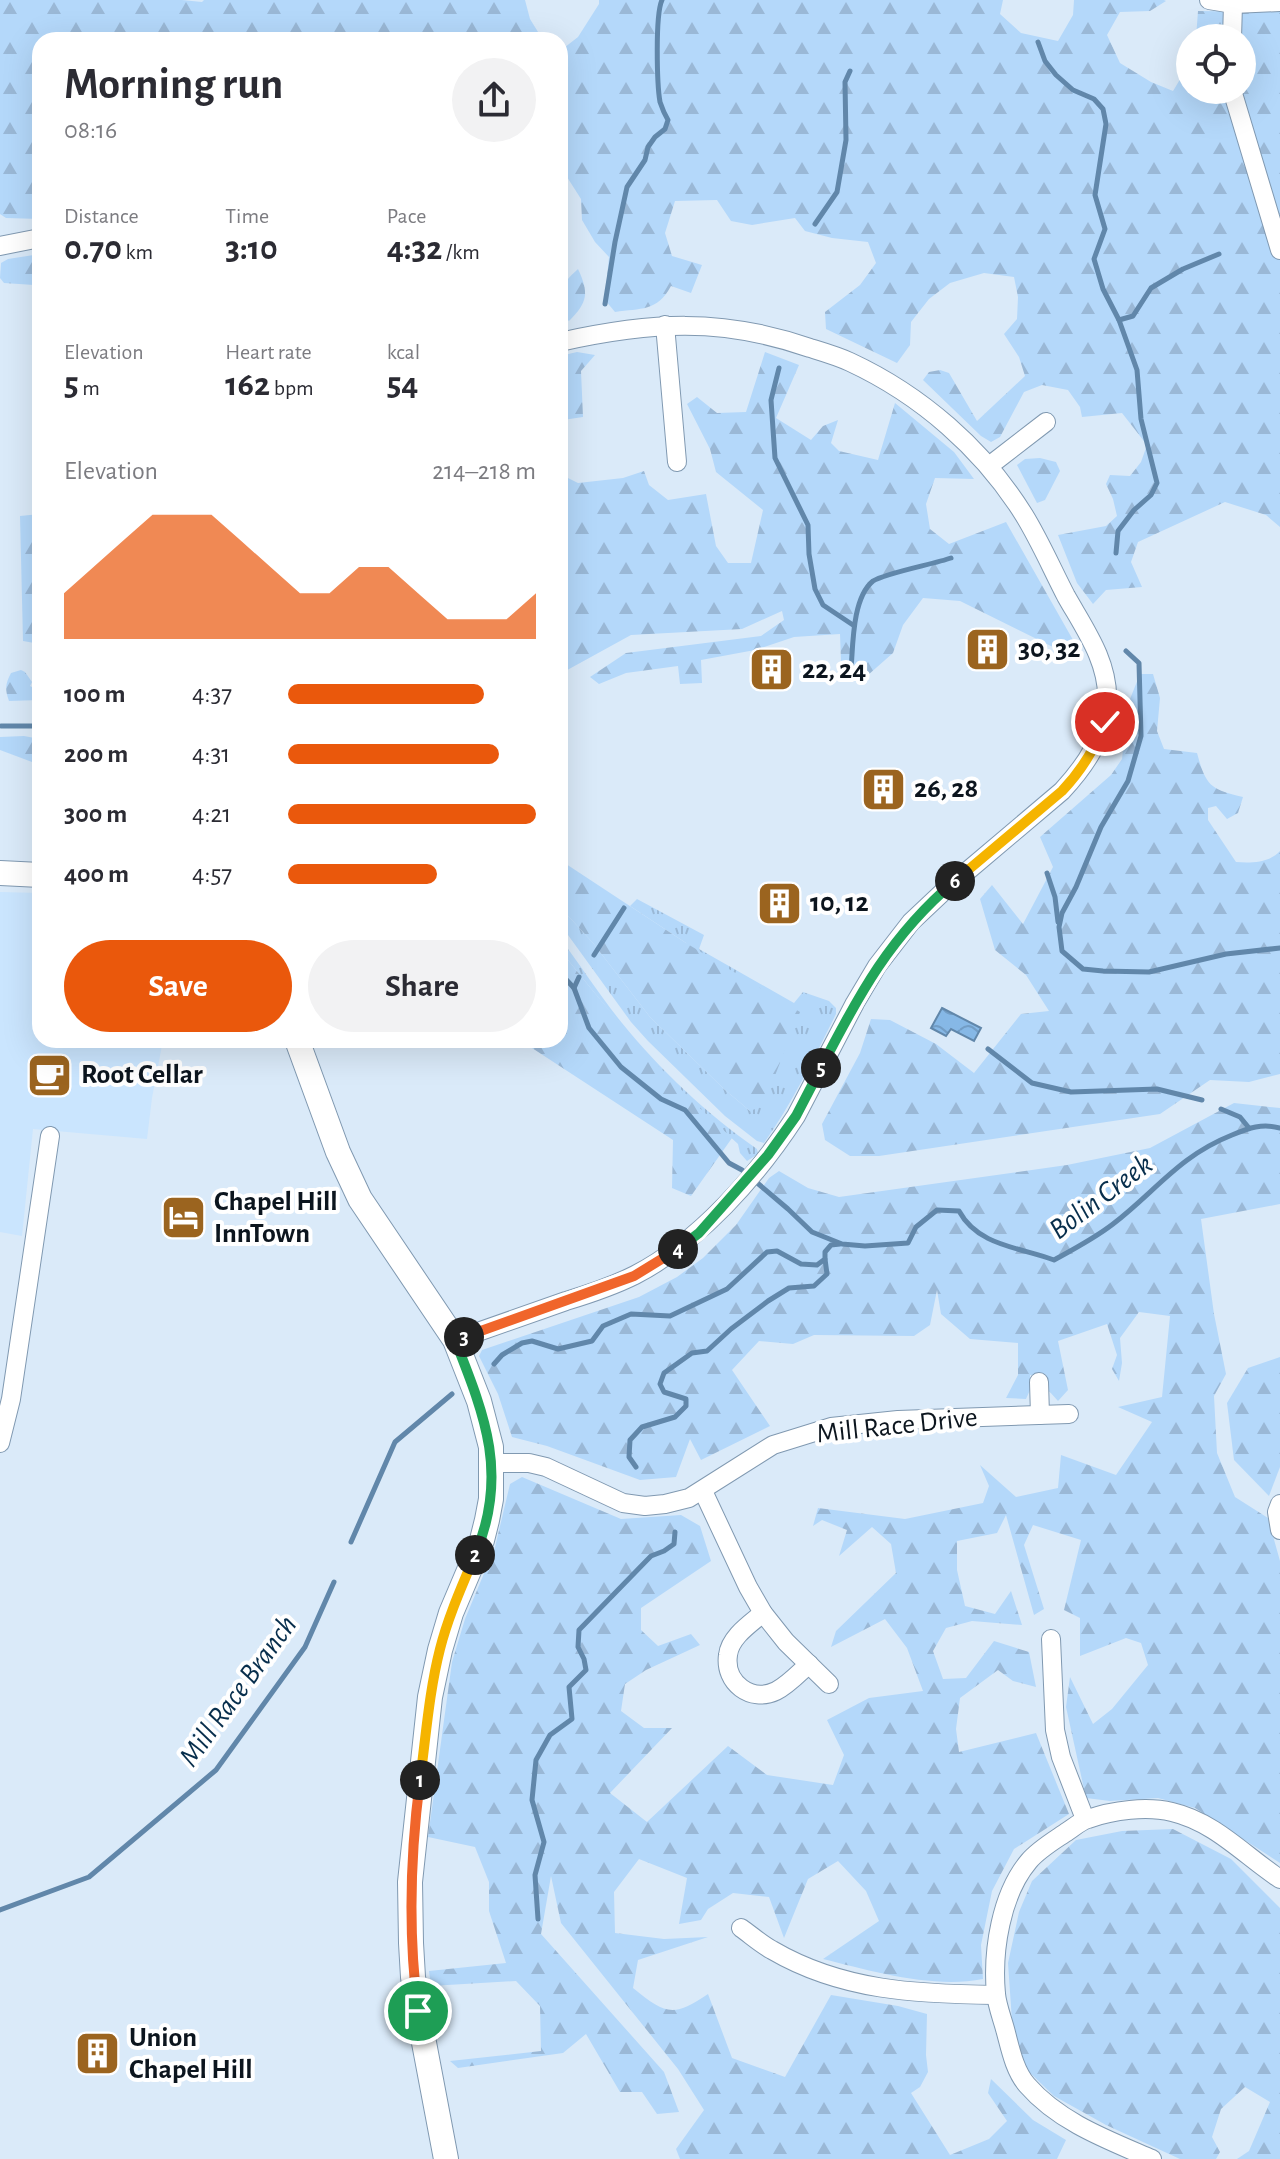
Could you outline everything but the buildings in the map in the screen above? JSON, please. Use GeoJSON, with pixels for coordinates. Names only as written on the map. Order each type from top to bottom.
{"type":"FeatureCollection","features":[{"type":"Feature","properties":{"kind":"street"},"geometry":{"type":"LineString","coordinates":[[1209,0],[1233,4],[1280,2]]}},
{"type":"Feature","properties":{"kind":"street"},"geometry":{"type":"LineString","coordinates":[[1232,24],[1233,4]]}},
{"type":"Feature","properties":{"kind":"street"},"geometry":{"type":"LineString","coordinates":[[1236,104],[1280,250]]}},
{"type":"Feature","properties":{"kind":"street"},"geometry":{"type":"LineString","coordinates":[[0,246],[32,240]]}},
{"type":"Feature","properties":{"kind":"street"},"geometry":{"type":"LineString","coordinates":[[455,1340],[634,1276],[699,1233],[755,1171],[796,1116],[855,1003],[877,966],[905,930],[945,890],[1062,791],[1090,756],[1105,722],[1107,698],[1103,673],[1091,639],[1025,516],[989,466],[945,423],[900,390],[848,361],[794,342],[751,332],[709,326],[665,325],[630,328],[568,340]]}},
{"type":"Feature","properties":{"kind":"street"},"geometry":{"type":"LineString","coordinates":[[665,325],[677,462]]}},
{"type":"Feature","properties":{"kind":"street"},"geometry":{"type":"LineString","coordinates":[[989,466],[1046,422]]}},
{"type":"Feature","properties":{"kind":"street"},"geometry":{"type":"LineString","coordinates":[[0,873],[32,875]]}},
{"type":"Feature","properties":{"kind":"street"},"geometry":{"type":"LineString","coordinates":[[300,1048],[338,1152],[360,1199],[455,1340],[479,1401],[489,1438],[492,1463],[487,1520],[482,1540],[451,1613],[430,1697],[410,1882],[413,1977],[446,2159]]}},
{"type":"Feature","properties":{"kind":"street"},"geometry":{"type":"LineString","coordinates":[[0,1443],[11,1399],[50,1136]]}},
{"type":"Feature","properties":{"kind":"street"},"geometry":{"type":"LineString","coordinates":[[1039,1382],[1040,1415]]}},
{"type":"Feature","properties":{"kind":"street","name":"Mill Race Drive"},"geometry":{"type":"LineString","coordinates":[[492,1463],[529,1463],[546,1467],[623,1503],[665,1504],[703,1491],[718,1478],[773,1445],[831,1427],[889,1421],[1069,1414]]}},
{"type":"Feature","properties":{"kind":"street"},"geometry":{"type":"LineString","coordinates":[[703,1491],[763,1613],[786,1642],[829,1684]]}},
{"type":"Feature","properties":{"kind":"street"},"geometry":{"type":"LineString","coordinates":[[1280,1504],[1277,1512],[1280,1530]]}},
{"type":"Feature","properties":{"kind":"street"},"geometry":{"type":"LineString","coordinates":[[763,1613],[739,1635],[728,1654],[732,1678],[741,1690],[753,1695],[778,1690],[809,1664]]}},
{"type":"Feature","properties":{"kind":"street"},"geometry":{"type":"LineString","coordinates":[[1051,1639],[1055,1730],[1061,1757],[1085,1819]]}},
{"type":"Feature","properties":{"kind":"street"},"geometry":{"type":"LineString","coordinates":[[1152,2159],[1090,2132],[1052,2108],[1026,2084],[1014,2060],[996,1995],[998,1932],[1015,1882],[1030,1860],[1085,1819],[1144,1810],[1171,1811],[1195,1819],[1280,1879]]}},
{"type":"Feature","properties":{"kind":"street"},"geometry":{"type":"LineString","coordinates":[[741,1928],[771,1950],[850,1983],[919,1993],[996,1995]]}},
{"type":"Feature","properties":{"kind":"shaded area"},"geometry":{"type":"Polygon","coordinates":[[[0,892],[32,893],[32,1048],[161,1048],[147,1139],[33,1129],[22,1236],[0,1232],[0,892]]]}},
{"type":"Feature","properties":{"kind":"green space"},"geometry":{"type":"Polygon","coordinates":[[[0,0],[525,0],[530,19],[538,32],[32,32],[32,219],[6,218],[0,214],[0,0]]]}},
{"type":"Feature","properties":{"kind":"green space"},"geometry":{"type":"Polygon","coordinates":[[[599,0],[1003,0],[1000,14],[1021,33],[1058,41],[1073,15],[1074,0],[1164,0],[1150,11],[1120,12],[1107,35],[1120,63],[1151,82],[1173,91],[1176,86],[1176,104],[1256,104],[1256,24],[1197,24],[1198,11],[1280,12],[1280,527],[1266,515],[1225,502],[1138,542],[1131,562],[1142,587],[1106,590],[1093,604],[1077,583],[1058,535],[1106,526],[1117,516],[1106,484],[1110,475],[1130,476],[1141,462],[1147,445],[1122,413],[1082,417],[1080,407],[1068,390],[1042,385],[1024,392],[1000,437],[991,442],[923,380],[929,372],[940,370],[949,373],[977,421],[1025,376],[1019,357],[1004,334],[1017,319],[1018,297],[1014,277],[984,273],[950,283],[929,299],[911,322],[910,345],[897,363],[826,329],[825,312],[860,285],[876,263],[868,242],[805,231],[795,218],[752,225],[731,221],[717,200],[675,201],[665,233],[672,256],[702,265],[691,293],[671,286],[654,305],[615,312],[605,300],[609,257],[595,242],[582,220],[581,199],[568,179],[568,45],[578,37],[599,0]]]}},
{"type":"Feature","properties":{"kind":"green space"},"geometry":{"type":"Polygon","coordinates":[[[32,255],[32,285],[4,283],[0,278],[1,263],[32,255]]]}},
{"type":"Feature","properties":{"kind":"green space"},"geometry":{"type":"Polygon","coordinates":[[[578,269],[585,291],[583,303],[569,321],[568,320],[568,279],[578,269]]]}},
{"type":"Feature","properties":{"kind":"green space"},"geometry":{"type":"Polygon","coordinates":[[[577,352],[595,355],[581,371],[583,417],[568,419],[568,354],[577,352]]]}},
{"type":"Feature","properties":{"kind":"green space"},"geometry":{"type":"Polygon","coordinates":[[[765,352],[799,365],[776,418],[811,440],[823,426],[838,420],[831,443],[839,451],[878,460],[895,403],[954,452],[974,479],[935,478],[926,504],[930,529],[949,544],[1006,522],[1077,647],[1061,651],[960,601],[923,598],[903,625],[893,653],[868,675],[841,662],[840,634],[794,637],[755,650],[701,660],[702,683],[680,684],[678,666],[626,673],[599,684],[590,677],[626,653],[761,636],[784,620],[782,611],[742,629],[631,635],[568,670],[568,478],[578,483],[623,478],[644,471],[649,485],[668,500],[706,494],[716,546],[728,563],[751,563],[763,510],[716,472],[710,449],[687,404],[697,397],[717,413],[746,412],[765,352]]]}},
{"type":"Feature","properties":{"kind":"green space"},"geometry":{"type":"Polygon","coordinates":[[[1040,458],[1056,462],[1060,471],[1045,500],[1037,503],[1017,465],[1025,459],[1040,458]]]}},
{"type":"Feature","properties":{"kind":"green space"},"geometry":{"type":"Polygon","coordinates":[[[32,515],[32,643],[23,641],[20,516],[32,515]]]}},
{"type":"Feature","properties":{"kind":"green space"},"geometry":{"type":"Polygon","coordinates":[[[25,672],[32,682],[32,700],[9,701],[6,690],[11,673],[25,672]]]}},
{"type":"Feature","properties":{"kind":"green space"},"geometry":{"type":"Polygon","coordinates":[[[1140,674],[1153,674],[1160,698],[1157,731],[1164,749],[1197,753],[1203,773],[1211,784],[1243,797],[1238,813],[1227,819],[1216,806],[1208,808],[1208,820],[1236,862],[1265,860],[1280,851],[1280,1074],[1249,1082],[1210,1080],[1160,1114],[879,1156],[850,1156],[825,1140],[822,1124],[860,1053],[871,1019],[890,1020],[936,1044],[974,1073],[1021,1014],[1049,1011],[1026,975],[995,950],[980,899],[992,885],[1023,924],[1053,867],[1040,837],[1111,775],[1122,759],[1128,704],[1140,674]]]}},
{"type":"Feature","properties":{"kind":"green space"},"geometry":{"type":"Polygon","coordinates":[[[0,737],[32,738],[32,762],[0,750],[0,737]]]}},
{"type":"Feature","properties":{"kind":"green space"},"geometry":{"type":"Polygon","coordinates":[[[568,865],[686,943],[800,1012],[763,1106],[750,1111],[724,1089],[650,1017],[568,916],[568,865]]]}},
{"type":"Feature","properties":{"kind":"green space"},"geometry":{"type":"Polygon","coordinates":[[[637,899],[704,935],[699,949],[794,1003],[803,992],[829,1001],[836,1008],[836,1014],[803,1080],[764,1143],[725,1116],[648,1041],[568,935],[568,916],[650,1017],[750,1111],[686,943],[630,906],[637,899]]]}},
{"type":"Feature","properties":{"kind":"green space"},"geometry":{"type":"Polygon","coordinates":[[[568,949],[614,1013],[652,1058],[702,1106],[757,1149],[758,1154],[747,1161],[740,1153],[738,1144],[669,1080],[568,960],[568,949]]]}},
{"type":"Feature","properties":{"kind":"green space"},"geometry":{"type":"Polygon","coordinates":[[[568,960],[642,1048],[732,1138],[691,1196],[672,1188],[673,1140],[532,1048],[568,1048],[568,960]]]}},
{"type":"Feature","properties":{"kind":"green space"},"geometry":{"type":"Polygon","coordinates":[[[1234,1103],[1280,1108],[1280,1204],[1201,1219],[1226,1374],[1214,1396],[1217,1453],[1235,1497],[1268,1518],[1280,1561],[1280,1863],[1195,1808],[1158,1798],[1110,1801],[1086,1798],[1066,1707],[1070,1677],[1093,1724],[1112,1709],[1148,1665],[1141,1643],[1126,1638],[1080,1656],[1080,1618],[1064,1610],[1081,1540],[1033,1525],[1024,1545],[1044,1609],[1034,1615],[1006,1515],[997,1533],[957,1541],[957,1570],[965,1606],[995,1614],[1011,1591],[1022,1625],[972,1621],[946,1628],[933,1651],[943,1679],[966,1678],[994,1641],[1029,1652],[1036,1687],[1013,1681],[998,1670],[960,1698],[956,1729],[959,1752],[1036,1733],[1069,1814],[1014,1849],[992,1891],[981,1945],[983,1979],[964,1982],[923,1980],[823,1959],[879,1921],[866,1891],[838,1861],[808,1879],[784,1938],[769,1897],[733,1893],[708,1909],[701,1920],[679,1924],[687,1878],[639,1859],[614,1892],[615,1933],[664,1939],[708,1937],[638,1960],[633,1988],[669,2010],[686,2007],[708,1994],[732,2058],[785,2077],[831,1995],[927,2014],[928,2072],[920,2087],[911,2093],[950,2155],[989,2139],[1007,2121],[988,2093],[991,2079],[1033,2120],[1066,2140],[1057,2159],[680,2159],[676,2149],[704,2110],[678,2069],[561,1923],[551,1876],[541,1934],[664,2072],[679,2112],[657,2114],[642,2092],[620,2092],[586,2034],[563,2053],[458,2068],[450,2061],[541,2051],[540,2006],[516,1981],[431,1986],[429,1971],[506,1963],[489,1911],[489,1882],[475,1847],[428,1837],[452,1662],[465,1619],[495,1547],[510,1484],[522,1477],[621,1519],[681,1515],[700,1526],[711,1561],[641,1608],[641,1630],[658,1646],[691,1634],[700,1645],[646,1670],[625,1684],[621,1711],[644,1728],[672,1728],[610,1793],[647,1822],[728,1746],[767,1775],[833,1785],[844,1755],[827,1720],[869,1698],[923,1691],[907,1648],[885,1619],[831,1647],[836,1631],[896,1573],[891,1544],[872,1527],[839,1556],[847,1530],[822,1520],[813,1526],[818,1508],[905,1519],[983,1503],[989,1486],[980,1465],[1016,1497],[1058,1488],[1061,1455],[1116,1475],[1152,1422],[1118,1407],[1162,1397],[1170,1316],[1139,1312],[1120,1338],[1122,1363],[1119,1381],[1112,1369],[1117,1355],[1107,1324],[1058,1341],[1068,1390],[1058,1401],[1049,1391],[1046,1374],[1030,1375],[1030,1390],[1026,1399],[1006,1398],[1018,1375],[1018,1343],[970,1339],[941,1314],[937,1290],[930,1325],[914,1336],[814,1335],[793,1344],[759,1341],[732,1370],[770,1426],[701,1460],[690,1439],[676,1477],[640,1480],[547,1446],[512,1437],[498,1394],[479,1356],[482,1350],[639,1297],[677,1277],[703,1258],[736,1225],[769,1178],[779,1171],[808,1188],[839,1197],[1067,1165],[1150,1148],[1234,1103]]]}},
{"type":"Feature","properties":{"kind":"green space"},"geometry":{"type":"Polygon","coordinates":[[[1280,1357],[1280,1467],[1269,1496],[1234,1460],[1227,1403],[1248,1368],[1280,1357]]]}},
{"type":"Feature","properties":{"kind":"green space"},"geometry":{"type":"Polygon","coordinates":[[[1173,1829],[1231,1859],[1280,1908],[1280,2159],[1237,2159],[1249,2151],[1270,2102],[1245,2087],[1221,2109],[1212,2137],[1220,2152],[1216,2159],[1180,2159],[1106,2125],[1054,2096],[1024,2067],[1012,2021],[1008,1963],[1019,1912],[1032,1881],[1076,1840],[1122,1831],[1173,1829]]]}},
{"type":"Feature","properties":{"kind":"water"},"geometry":{"type":"Polygon","coordinates":[[[942,1008],[981,1028],[974,1041],[951,1029],[946,1036],[931,1028],[942,1008]]]}},
{"type":"Feature","properties":{"kind":"waterway"},"geometry":{"type":"LineString","coordinates":[[605,304],[627,187],[645,160],[648,147],[665,129],[668,120],[660,102],[658,81],[662,0]]}},
{"type":"Feature","properties":{"kind":"waterway"},"geometry":{"type":"LineString","coordinates":[[1038,42],[1045,61],[1056,75],[1073,90],[1094,99],[1103,109],[1106,124],[1095,195],[1105,229],[1094,259],[1103,289],[1119,320],[1137,370],[1141,419],[1157,483],[1151,495],[1118,531],[1116,553]]}},
{"type":"Feature","properties":{"kind":"waterway"},"geometry":{"type":"LineString","coordinates":[[815,224],[837,192],[846,140],[845,82],[850,71]]}},
{"type":"Feature","properties":{"kind":"waterway"},"geometry":{"type":"LineString","coordinates":[[1119,320],[1133,316],[1151,288],[1183,269],[1219,254]]}},
{"type":"Feature","properties":{"kind":"waterway"},"geometry":{"type":"LineString","coordinates":[[779,368],[771,400],[775,458],[808,525],[815,589],[823,605],[853,625]]}},
{"type":"Feature","properties":{"kind":"waterway"},"geometry":{"type":"LineString","coordinates":[[851,670],[857,610],[873,581],[951,558]]}},
{"type":"Feature","properties":{"kind":"waterway"},"geometry":{"type":"LineString","coordinates":[[1126,651],[1139,663],[1141,736],[1128,781],[1101,827],[1062,913],[1059,927],[1062,951],[1083,969],[1149,972],[1226,954],[1280,948]]}},
{"type":"Feature","properties":{"kind":"waterway","name":"Bolin Creek"},"geometry":{"type":"LineString","coordinates":[[1,726],[32,726]]}},
{"type":"Feature","properties":{"kind":"waterway"},"geometry":{"type":"LineString","coordinates":[[1047,873],[1055,897],[1058,922]]}},
{"type":"Feature","properties":{"kind":"waterway"},"geometry":{"type":"LineString","coordinates":[[594,955],[624,908]]}},
{"type":"Feature","properties":{"kind":"waterway"},"geometry":{"type":"LineString","coordinates":[[574,988],[579,977]]}},
{"type":"Feature","properties":{"kind":"waterway","name":"Bolin Creek"},"geometry":{"type":"LineString","coordinates":[[568,982],[574,988],[589,1028],[621,1067],[661,1099],[685,1110],[729,1163],[742,1170],[812,1232],[842,1244],[908,1243],[916,1227],[937,1210],[959,1211],[967,1223],[988,1238],[1054,1260],[1106,1229],[1197,1153],[1238,1132],[1256,1127],[1280,1128]]}},
{"type":"Feature","properties":{"kind":"waterway"},"geometry":{"type":"LineString","coordinates":[[988,1049],[1032,1083],[1071,1092],[1157,1089],[1202,1100]]}},
{"type":"Feature","properties":{"kind":"waterway"},"geometry":{"type":"LineString","coordinates":[[1221,1109],[1240,1117],[1249,1128]]}},
{"type":"Feature","properties":{"kind":"waterway"},"geometry":{"type":"LineString","coordinates":[[494,1364],[522,1343],[532,1341],[558,1349],[592,1341],[603,1326],[631,1314],[670,1316],[727,1289],[767,1252],[777,1251],[801,1264],[817,1265],[825,1259],[825,1252],[831,1245],[840,1244]]}},
{"type":"Feature","properties":{"kind":"waterway"},"geometry":{"type":"LineString","coordinates":[[636,1467],[629,1457],[630,1440],[642,1427],[675,1417],[686,1406],[686,1399],[664,1392],[660,1384],[664,1373],[692,1353],[707,1351],[731,1329],[789,1288],[814,1286],[827,1274],[825,1259]]}},
{"type":"Feature","properties":{"kind":"waterway","name":"Mill Race Branch"},"geometry":{"type":"LineString","coordinates":[[351,1542],[395,1442],[452,1394]]}},
{"type":"Feature","properties":{"kind":"waterway"},"geometry":{"type":"LineString","coordinates":[[538,1919],[535,1875],[544,1842],[532,1800],[536,1760],[550,1735],[572,1719],[569,1687],[586,1670],[578,1647],[579,1630],[651,1556],[674,1544],[675,1532]]}},
{"type":"Feature","properties":{"kind":"waterway","name":"Mill Race Branch"},"geometry":{"type":"LineString","coordinates":[[0,1910],[89,1877],[216,1770],[305,1647],[334,1582]]}},
{"type":"Feature","properties":{"kind":"place","name":"30, 32"},"geometry":{"type":"Point","coordinates":[987,649]}},
{"type":"Feature","properties":{"kind":"place","name":"22, 24"},"geometry":{"type":"Point","coordinates":[771,670]}},
{"type":"Feature","properties":{"kind":"place","name":"26, 28"},"geometry":{"type":"Point","coordinates":[883,789]}},
{"type":"Feature","properties":{"kind":"place","name":"10, 12"},"geometry":{"type":"Point","coordinates":[779,903]}},
{"type":"Feature","properties":{"kind":"place","name":"Root Cellar"},"geometry":{"type":"Point","coordinates":[50,1075]}},
{"type":"Feature","properties":{"kind":"place","name":"Chapel Hill InnTown"},"geometry":{"type":"Point","coordinates":[183,1218]}},
{"type":"Feature","properties":{"kind":"place","name":"Union Chapel Hill"},"geometry":{"type":"Point","coordinates":[98,2054]}},
{"type":"Feature","properties":{"kind":"route"},"geometry":{"type":"LineString","coordinates":[[418,2011],[413,1977],[410,1882],[430,1697],[451,1613],[482,1540],[491,1499],[492,1463],[487,1429],[455,1340],[634,1276],[699,1233],[785,1133],[877,966],[911,922],[1062,791],[1090,756],[1105,722]]}}]}
